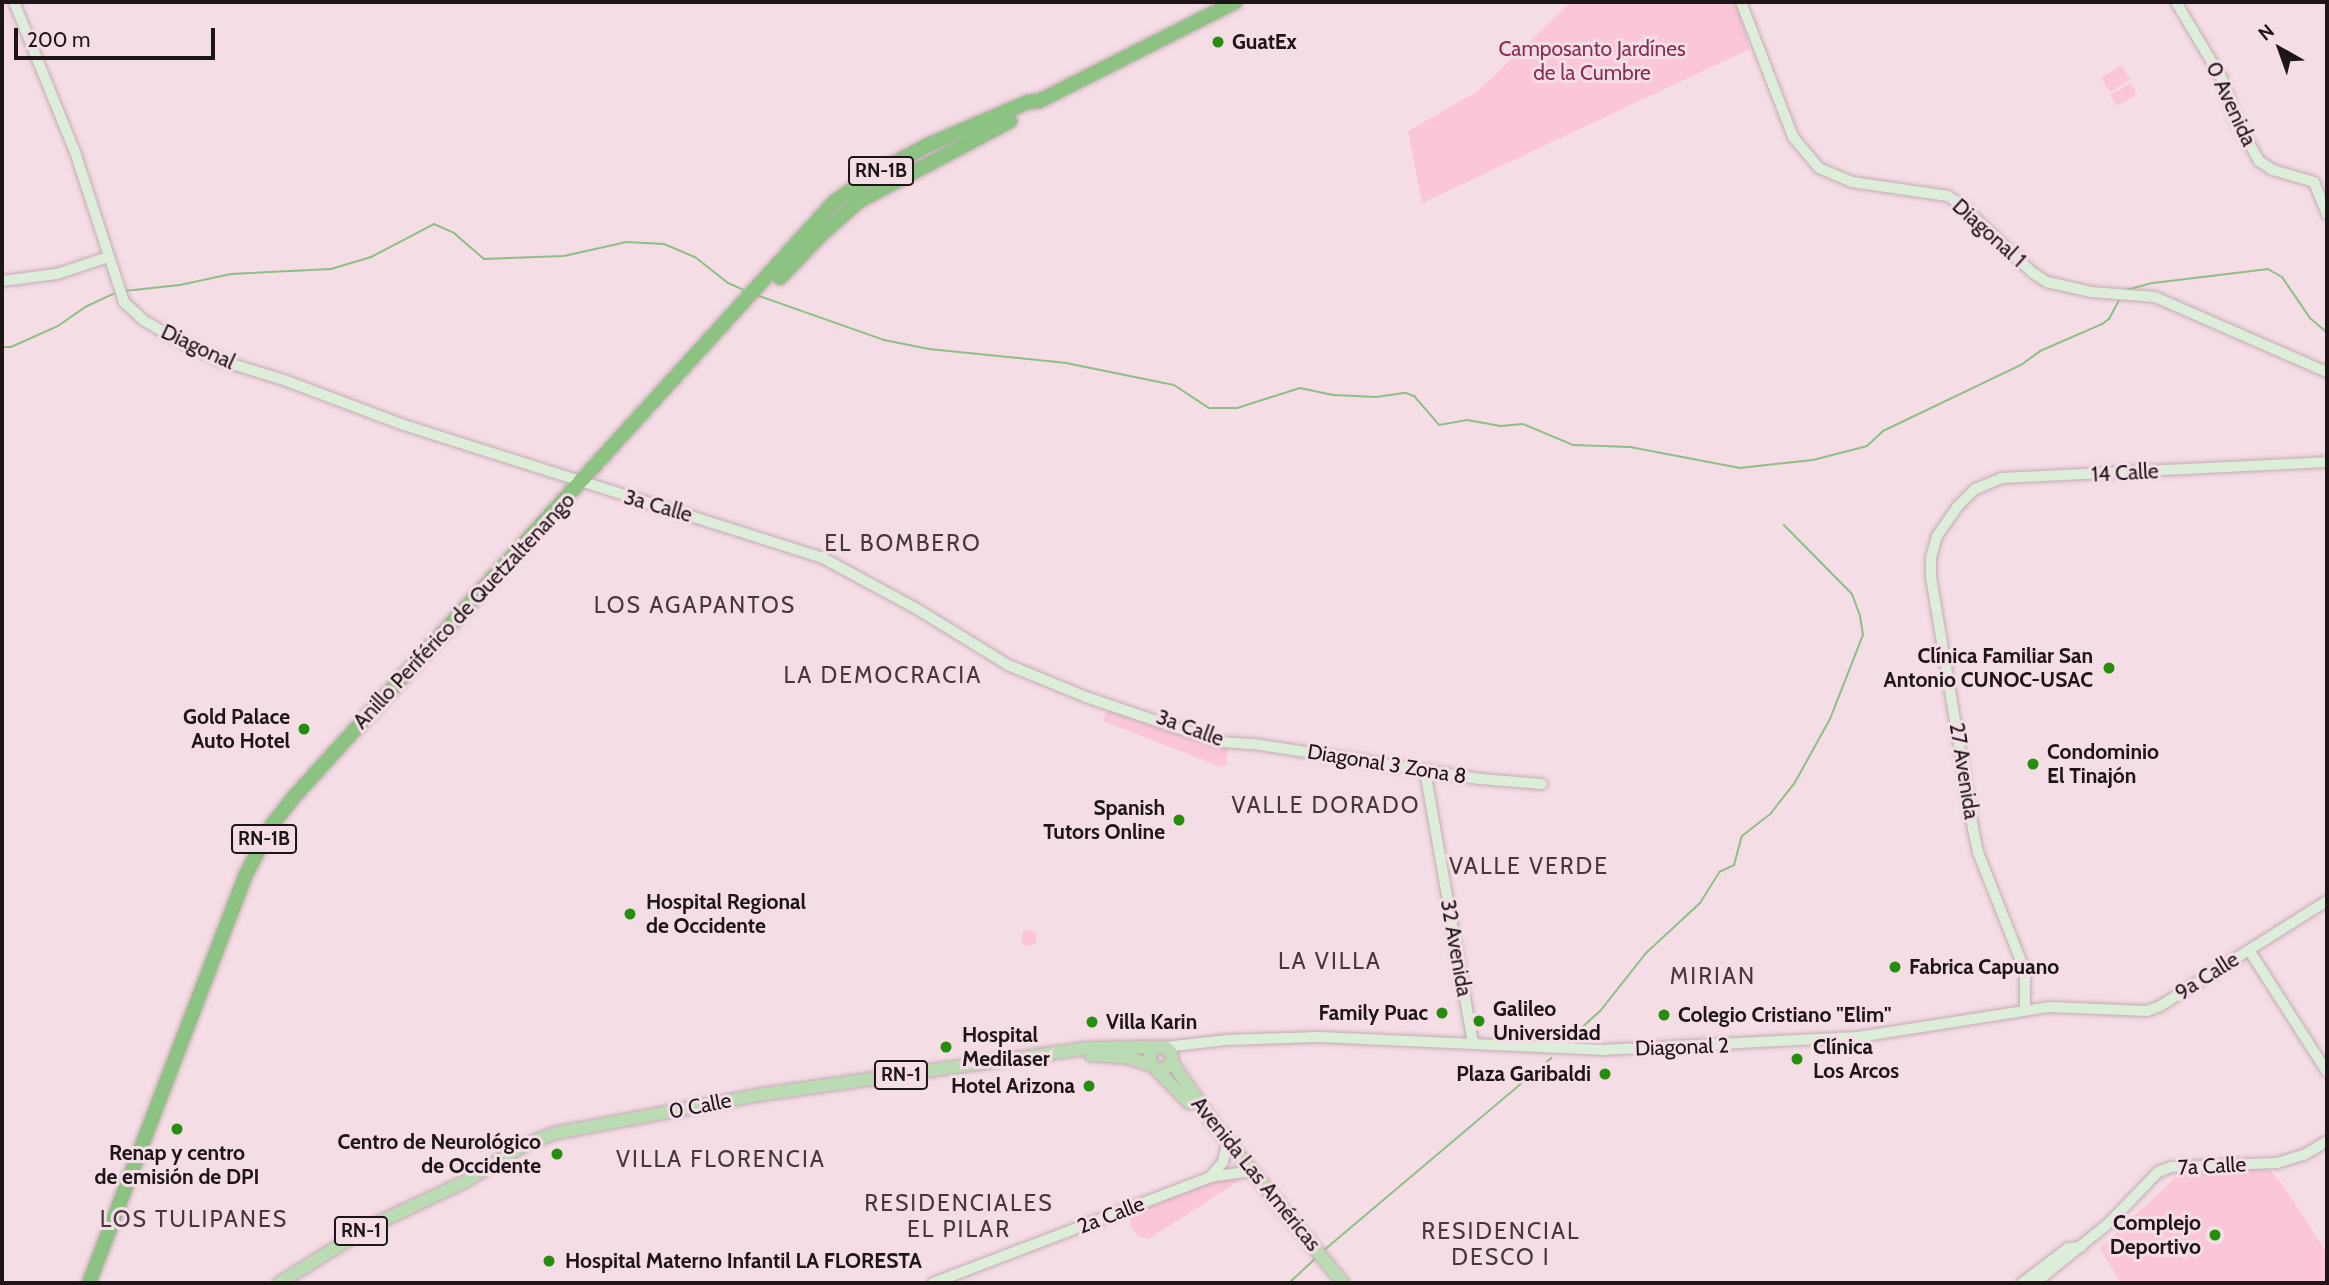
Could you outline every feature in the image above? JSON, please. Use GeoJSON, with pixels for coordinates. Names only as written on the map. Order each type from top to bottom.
{"type":"FeatureCollection","features":[{"type":"Feature","properties":{"kind":"highway","name":"Anillo Periférico de Quetzaltenango"},"geometry":{"type":"LineString","coordinates":[[98,1283],[251,880],[289,814],[758,295],[820,215],[854,187],[942,139],[1028,102],[1039,101],[1235,2]]}},
{"type":"Feature","properties":{"kind":"highway","name":"Anillo Periférico de Quetzaltenango"},"geometry":{"type":"LineString","coordinates":[[89,1283],[245,876],[272,825],[392,689],[586,485]]}},
{"type":"Feature","properties":{"kind":"main road","name":"0 Calle"},"geometry":{"type":"LineString","coordinates":[[279,1283],[371,1226],[466,1181],[524,1145],[556,1133],[765,1094],[1088,1048],[1167,1053]]}},
{"type":"Feature","properties":{"kind":"main road"},"geometry":{"type":"LineString","coordinates":[[1150,1053],[1167,1053],[1164,1069],[1154,1067],[1150,1053]]}},
{"type":"Feature","properties":{"kind":"main road","name":"Avenida Las Américas"},"geometry":{"type":"LineString","coordinates":[[1167,1053],[1196,1101],[1335,1283]]}},
{"type":"Feature","properties":{"kind":"main road","name":"0 Calle"},"geometry":{"type":"LineString","coordinates":[[291,1283],[355,1242],[463,1191],[519,1155],[548,1141],[748,1104],[1074,1056],[1107,1055],[1130,1058],[1154,1067]]}},
{"type":"Feature","properties":{"kind":"main road","name":"Avenida Las Américas"},"geometry":{"type":"LineString","coordinates":[[1154,1067],[1311,1249]]}},
{"type":"Feature","properties":{"kind":"main road","name":"Avenida Las Américas"},"geometry":{"type":"LineString","coordinates":[[1323,1264],[1343,1283]]}},
{"type":"Feature","properties":{"kind":"street","name":"Diagonal"},"geometry":{"type":"LineString","coordinates":[[14,2],[75,152],[124,302],[143,320],[219,360],[586,485]]}},
{"type":"Feature","properties":{"kind":"street","name":"Diagonal 1"},"geometry":{"type":"LineString","coordinates":[[1741,2],[1793,137],[1819,168],[1852,182],[1948,196],[2042,279],[2091,292],[2136,295],[2172,303],[2327,372]]}},
{"type":"Feature","properties":{"kind":"street","name":"0 Avenida"},"geometry":{"type":"LineString","coordinates":[[2176,2],[2222,79],[2236,118],[2259,160],[2273,170],[2314,182],[2327,214]]}},
{"type":"Feature","properties":{"kind":"street"},"geometry":{"type":"LineString","coordinates":[[2,281],[57,274],[108,257]]}},
{"type":"Feature","properties":{"kind":"street","name":"14 Calle"},"geometry":{"type":"LineString","coordinates":[[1942,527],[1975,489],[2012,477],[2327,462]]}},
{"type":"Feature","properties":{"kind":"street","name":"3a Calle"},"geometry":{"type":"LineString","coordinates":[[586,485],[821,558],[1008,666],[1086,697],[1222,742],[1233,741]]}},
{"type":"Feature","properties":{"kind":"street","name":"27 Avenida"},"geometry":{"type":"LineString","coordinates":[[1942,527],[1931,558],[1931,578],[1967,795],[1978,852],[2025,971],[2025,1010]]}},
{"type":"Feature","properties":{"kind":"street","name":"Diagonal 3 Zona 8"},"geometry":{"type":"LineString","coordinates":[[1233,741],[1425,771],[1542,784]]}},
{"type":"Feature","properties":{"kind":"street","name":"32 Avenida"},"geometry":{"type":"LineString","coordinates":[[1425,771],[1473,1043]]}},
{"type":"Feature","properties":{"kind":"street","name":"9a Calle"},"geometry":{"type":"LineString","coordinates":[[2075,1007],[2151,1010],[2327,901]]}},
{"type":"Feature","properties":{"kind":"street"},"geometry":{"type":"LineString","coordinates":[[2253,948],[2327,1060]]}},
{"type":"Feature","properties":{"kind":"street"},"geometry":{"type":"LineString","coordinates":[[2253,948],[2327,1072]]}},
{"type":"Feature","properties":{"kind":"street","name":"Diagonal 2"},"geometry":{"type":"LineString","coordinates":[[1167,1053],[1202,1042],[1319,1037],[1473,1043],[1574,1051],[1765,1044],[1885,1034],[2025,1010],[2075,1007]]}},
{"type":"Feature","properties":{"kind":"street","name":"7a Calle"},"geometry":{"type":"LineString","coordinates":[[2035,1283],[2110,1222],[2149,1179],[2171,1167],[2277,1163],[2304,1155],[2327,1141]]}},
{"type":"Feature","properties":{"kind":"street"},"geometry":{"type":"LineString","coordinates":[[1210,1177],[1223,1162],[1226,1149]]}},
{"type":"Feature","properties":{"kind":"street","name":"2a Calle"},"geometry":{"type":"LineString","coordinates":[[933,1283],[1210,1177],[1245,1172]]}},
{"type":"Feature","properties":{"kind":"street","name":"7a Calle"},"geometry":{"type":"LineString","coordinates":[[2022,1283],[2068,1248],[2081,1247]]}},
{"type":"Feature","properties":{"kind":"green space","name":"Camposanto Jardínes de la Cumbre"},"geometry":{"type":"Polygon","coordinates":[[[1571,2],[1736,2],[1750,49],[1422,203],[1408,131],[1478,91],[1571,2]]]}},
{"type":"Feature","properties":{"kind":"green space"},"geometry":{"type":"Polygon","coordinates":[[[2121,65],[2130,79],[2110,92],[2101,78],[2121,65]]]}},
{"type":"Feature","properties":{"kind":"green space"},"geometry":{"type":"Polygon","coordinates":[[[2131,83],[2137,94],[2116,106],[2110,95],[2131,83]]]}},
{"type":"Feature","properties":{"kind":"green space"},"geometry":{"type":"Polygon","coordinates":[[[1108,708],[1224,743],[1228,748],[1227,764],[1221,767],[1103,721],[1108,708]]]}},
{"type":"Feature","properties":{"kind":"green space"},"geometry":{"type":"Polygon","coordinates":[[[1026,930],[1032,930],[1037,938],[1035,944],[1026,946],[1021,941],[1021,935],[1026,930]]]}},
{"type":"Feature","properties":{"kind":"green space","name":"Complejo Deportivo"},"geometry":{"type":"Polygon","coordinates":[[[2267,1167],[2283,1185],[2327,1253],[2327,1283],[2121,1283],[2100,1248],[2177,1176],[2267,1167]]]}},
{"type":"Feature","properties":{"kind":"green space"},"geometry":{"type":"Polygon","coordinates":[[[1229,1175],[1241,1176],[1240,1180],[1149,1239],[1137,1236],[1129,1224],[1133,1213],[1229,1175]]]}},
{"type":"Feature","properties":{"kind":"waterway"},"geometry":{"type":"LineString","coordinates":[[124,291],[180,285],[231,274],[331,269],[371,257],[434,224],[454,233],[484,259],[564,256],[626,242],[664,244],[695,257],[728,283],[744,290]]}},
{"type":"Feature","properties":{"kind":"waterway"},"geometry":{"type":"LineString","coordinates":[[2126,290],[2153,283],[2268,269],[2282,277],[2310,318],[2327,333]]}},
{"type":"Feature","properties":{"kind":"waterway"},"geometry":{"type":"LineString","coordinates":[[2,347],[11,347],[58,326],[85,307],[115,293]]}},
{"type":"Feature","properties":{"kind":"waterway"},"geometry":{"type":"LineString","coordinates":[[759,296],[884,340],[929,349],[1066,363],[1174,385],[1209,408],[1237,408],[1300,388],[1334,395],[1376,397],[1406,393],[1414,396],[1439,425],[1467,420],[1500,426],[1523,424],[1573,445],[1630,447],[1740,468],[1813,460],[1867,446],[1883,431],[2021,365],[2040,351],[2102,324],[2109,319],[2119,300]]}},
{"type":"Feature","properties":{"kind":"waterway"},"geometry":{"type":"LineString","coordinates":[[1565,1043],[1601,1010],[1646,953],[1700,903],[1719,872],[1734,865],[1742,836],[1771,813],[1794,784],[1830,719],[1863,635],[1860,616],[1852,594],[1784,525]]}},
{"type":"Feature","properties":{"kind":"waterway"},"geometry":{"type":"LineString","coordinates":[[1323,1251],[1551,1058]]}},
{"type":"Feature","properties":{"kind":"waterway"},"geometry":{"type":"LineString","coordinates":[[1289,1283],[1316,1258]]}},
{"type":"Feature","properties":{"kind":"place","name":"GuatEx"},"geometry":{"type":"Point","coordinates":[1218,42]}},
{"type":"Feature","properties":{"kind":"place","name":"Clínica Familiar San Antonio CUNOC-USAC"},"geometry":{"type":"Point","coordinates":[2109,668]}},
{"type":"Feature","properties":{"kind":"place","name":"Gold Palace Auto Hotel"},"geometry":{"type":"Point","coordinates":[304,729]}},
{"type":"Feature","properties":{"kind":"place","name":"Condominio El Tinajón"},"geometry":{"type":"Point","coordinates":[2033,764]}},
{"type":"Feature","properties":{"kind":"place","name":"Spanish Tutors Online"},"geometry":{"type":"Point","coordinates":[1179,820]}},
{"type":"Feature","properties":{"kind":"place","name":"Hospital Regional de Occidente"},"geometry":{"type":"Point","coordinates":[630,914]}},
{"type":"Feature","properties":{"kind":"place","name":"Fabrica Capuano"},"geometry":{"type":"Point","coordinates":[1895,967]}},
{"type":"Feature","properties":{"kind":"place","name":"Family Puac"},"geometry":{"type":"Point","coordinates":[1442,1013]}},
{"type":"Feature","properties":{"kind":"place","name":"Colegio Cristiano \"Elim\""},"geometry":{"type":"Point","coordinates":[1664,1015]}},
{"type":"Feature","properties":{"kind":"place","name":"Galileo Universidad"},"geometry":{"type":"Point","coordinates":[1479,1021]}},
{"type":"Feature","properties":{"kind":"place","name":"Villa Karin"},"geometry":{"type":"Point","coordinates":[1092,1022]}},
{"type":"Feature","properties":{"kind":"place","name":"Hospital Medilaser"},"geometry":{"type":"Point","coordinates":[946,1047]}},
{"type":"Feature","properties":{"kind":"place","name":"Clínica Los Arcos"},"geometry":{"type":"Point","coordinates":[1797,1059]}},
{"type":"Feature","properties":{"kind":"place","name":"Plaza Garibaldi"},"geometry":{"type":"Point","coordinates":[1605,1074]}},
{"type":"Feature","properties":{"kind":"place","name":"Hotel Arizona"},"geometry":{"type":"Point","coordinates":[1089,1086]}},
{"type":"Feature","properties":{"kind":"place","name":"Renap y centro de emisión de DPI"},"geometry":{"type":"Point","coordinates":[177,1129]}},
{"type":"Feature","properties":{"kind":"place","name":"Centro de Neurológico de Occidente"},"geometry":{"type":"Point","coordinates":[557,1154]}},
{"type":"Feature","properties":{"kind":"place","name":"Complejo Deportivo"},"geometry":{"type":"Point","coordinates":[2215,1235]}},
{"type":"Feature","properties":{"kind":"place","name":"Hospital Materno Infantil LA FLORESTA"},"geometry":{"type":"Point","coordinates":[549,1261]}},
{"type":"Feature","properties":{"kind":"district","name":"EL BOMBERO"},"geometry":{"type":"Point","coordinates":[903,543]}},
{"type":"Feature","properties":{"kind":"district","name":"LOS AGAPANTOS"},"geometry":{"type":"Point","coordinates":[695,605]}},
{"type":"Feature","properties":{"kind":"district","name":"LA DEMOCRACIA"},"geometry":{"type":"Point","coordinates":[883,675]}},
{"type":"Feature","properties":{"kind":"district","name":"VALLE DORADO"},"geometry":{"type":"Point","coordinates":[1326,805]}},
{"type":"Feature","properties":{"kind":"district","name":"VALLE VERDE"},"geometry":{"type":"Point","coordinates":[1529,866]}},
{"type":"Feature","properties":{"kind":"district","name":"LA VILLA"},"geometry":{"type":"Point","coordinates":[1330,961]}},
{"type":"Feature","properties":{"kind":"district","name":"MIRIAN"},"geometry":{"type":"Point","coordinates":[1713,976]}},
{"type":"Feature","properties":{"kind":"district","name":"VILLA FLORENCIA"},"geometry":{"type":"Point","coordinates":[721,1159]}},
{"type":"Feature","properties":{"kind":"district","name":"RESIDENCIALES EL PILAR"},"geometry":{"type":"Point","coordinates":[959,1216]}},
{"type":"Feature","properties":{"kind":"district","name":"LOS TULIPANES"},"geometry":{"type":"Point","coordinates":[194,1219]}},
{"type":"Feature","properties":{"kind":"district","name":"RESIDENCIAL DESCO I"},"geometry":{"type":"Point","coordinates":[1501,1244]}}]}
